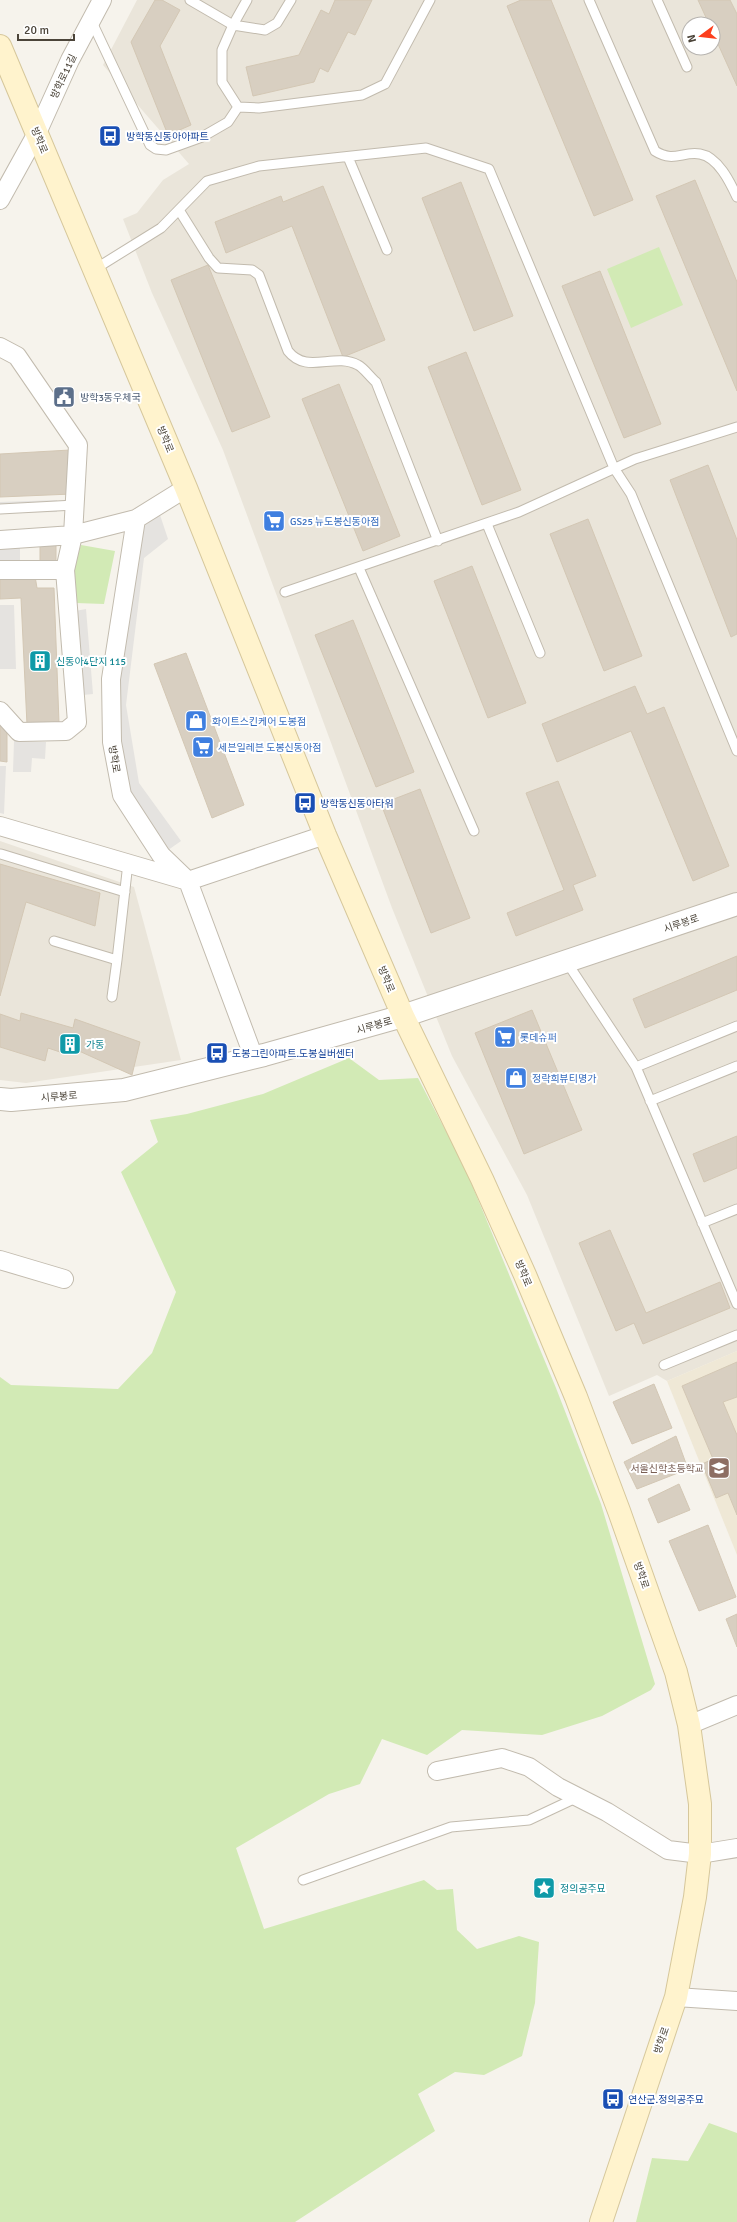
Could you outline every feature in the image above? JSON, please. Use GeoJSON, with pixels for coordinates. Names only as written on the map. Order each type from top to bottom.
{"type":"FeatureCollection","features":[{"type":"Feature","properties":{"kind":"main road","name":"방학로"},"geometry":{"type":"LineString","coordinates":[[0,46],[186,488],[325,835],[403,1016],[482,1179],[576,1396],[619,1510],[676,1672],[689,1725],[700,1804],[700,1854],[695,1897],[676,1997],[601,2222]]}},
{"type":"Feature","properties":{"kind":"street","name":"방학로11길"},"geometry":{"type":"LineString","coordinates":[[0,200],[37,133],[70,60],[102,0]]}},
{"type":"Feature","properties":{"kind":"street"},"geometry":{"type":"LineString","coordinates":[[0,347],[18,356],[78,445],[73,536],[64,570],[77,722],[66,731],[19,732],[0,711]]}},
{"type":"Feature","properties":{"kind":"street"},"geometry":{"type":"LineString","coordinates":[[0,540],[73,536],[136,519],[186,488]]}},
{"type":"Feature","properties":{"kind":"street","name":"방학로"},"geometry":{"type":"LineString","coordinates":[[136,519],[111,679],[112,742],[122,795],[161,855],[188,881],[254,1058]]}},
{"type":"Feature","properties":{"kind":"street"},"geometry":{"type":"LineString","coordinates":[[0,570],[64,570]]}},
{"type":"Feature","properties":{"kind":"street"},"geometry":{"type":"LineString","coordinates":[[0,826],[188,881],[325,835]]}},
{"type":"Feature","properties":{"kind":"street","name":"시루봉로"},"geometry":{"type":"LineString","coordinates":[[0,1099],[12,1100],[124,1090],[254,1058],[403,1016],[737,904]]}},
{"type":"Feature","properties":{"kind":"street"},"geometry":{"type":"LineString","coordinates":[[0,1260],[64,1279]]}},
{"type":"Feature","properties":{"kind":"street"},"geometry":{"type":"LineString","coordinates":[[689,1725],[737,1705]]}},
{"type":"Feature","properties":{"kind":"street"},"geometry":{"type":"LineString","coordinates":[[437,1771],[502,1758],[530,1767],[558,1787],[607,1812],[668,1850],[700,1854],[737,1848]]}},
{"type":"Feature","properties":{"kind":"street"},"geometry":{"type":"LineString","coordinates":[[676,1997],[737,2001]]}},
{"type":"Feature","properties":{"kind":"lane"},"geometry":{"type":"LineString","coordinates":[[190,0],[233,25],[265,30],[277,23],[291,0]]}},
{"type":"Feature","properties":{"kind":"lane"},"geometry":{"type":"LineString","coordinates":[[238,107],[222,82],[222,50],[233,25],[247,0]]}},
{"type":"Feature","properties":{"kind":"lane"},"geometry":{"type":"LineString","coordinates":[[238,107],[259,108],[362,94],[385,84],[430,0]]}},
{"type":"Feature","properties":{"kind":"lane"},"geometry":{"type":"LineString","coordinates":[[589,0],[655,151],[665,157],[700,154],[706,157],[716,163],[731,184],[737,198]]}},
{"type":"Feature","properties":{"kind":"lane"},"geometry":{"type":"LineString","coordinates":[[657,0],[687,67]]}},
{"type":"Feature","properties":{"kind":"lane"},"geometry":{"type":"LineString","coordinates":[[91,20],[150,145],[156,149],[166,150],[202,137],[228,122],[238,107]]}},
{"type":"Feature","properties":{"kind":"lane"},"geometry":{"type":"LineString","coordinates":[[95,269],[161,228],[207,181],[259,166],[426,148],[489,170],[614,468],[631,494],[737,751]]}},
{"type":"Feature","properties":{"kind":"lane"},"geometry":{"type":"LineString","coordinates":[[348,156],[387,250]]}},
{"type":"Feature","properties":{"kind":"lane"},"geometry":{"type":"LineString","coordinates":[[179,210],[209,258],[218,268],[252,270],[259,275],[288,351],[292,357],[301,362],[315,364],[347,361],[358,365],[376,382],[438,541]]}},
{"type":"Feature","properties":{"kind":"lane"},"geometry":{"type":"LineString","coordinates":[[285,592],[438,541],[519,512],[635,458],[737,428]]}},
{"type":"Feature","properties":{"kind":"lane"},"geometry":{"type":"LineString","coordinates":[[0,508],[75,505]]}},
{"type":"Feature","properties":{"kind":"lane"},"geometry":{"type":"LineString","coordinates":[[487,524],[540,653]]}},
{"type":"Feature","properties":{"kind":"lane"},"geometry":{"type":"LineString","coordinates":[[359,568],[474,831]]}},
{"type":"Feature","properties":{"kind":"lane"},"geometry":{"type":"LineString","coordinates":[[1,854],[125,892]]}},
{"type":"Feature","properties":{"kind":"lane"},"geometry":{"type":"LineString","coordinates":[[112,997],[128,863]]}},
{"type":"Feature","properties":{"kind":"lane"},"geometry":{"type":"LineString","coordinates":[[54,940],[117,960]]}},
{"type":"Feature","properties":{"kind":"lane"},"geometry":{"type":"LineString","coordinates":[[566,962],[636,1067],[737,1304]]}},
{"type":"Feature","properties":{"kind":"lane"},"geometry":{"type":"LineString","coordinates":[[636,1067],[737,1026]]}},
{"type":"Feature","properties":{"kind":"lane"},"geometry":{"type":"LineString","coordinates":[[650,1102],[737,1066]]}},
{"type":"Feature","properties":{"kind":"lane"},"geometry":{"type":"LineString","coordinates":[[702,1223],[737,1209]]}},
{"type":"Feature","properties":{"kind":"lane"},"geometry":{"type":"LineString","coordinates":[[664,1365],[737,1335]]}},
{"type":"Feature","properties":{"kind":"lane"},"geometry":{"type":"LineString","coordinates":[[303,1880],[451,1827],[529,1820],[578,1797]]}},
{"type":"Feature","properties":{"kind":"shaded area"},"geometry":{"type":"Polygon","coordinates":[[[137,0],[737,0],[737,1351],[667,1381],[657,1375],[609,1396],[527,1195],[452,1056],[392,908],[223,450],[152,293],[123,219],[137,213],[163,180],[189,164],[103,65],[137,0]]]}},
{"type":"Feature","properties":{"kind":"shaded area"},"geometry":{"type":"Polygon","coordinates":[[[57,500],[57,512],[0,513],[0,502],[57,500]]]}},
{"type":"Feature","properties":{"kind":"shaded area"},"geometry":{"type":"Polygon","coordinates":[[[157,506],[168,539],[144,558],[126,705],[139,783],[181,841],[161,855],[122,795],[112,728],[136,519],[157,506]]]}},
{"type":"Feature","properties":{"kind":"shaded area"},"geometry":{"type":"Polygon","coordinates":[[[20,547],[20,569],[0,570],[0,548],[20,547]]]}},
{"type":"Feature","properties":{"kind":"shaded area"},"geometry":{"type":"Polygon","coordinates":[[[0,605],[14,605],[16,669],[0,669],[0,605]]]}},
{"type":"Feature","properties":{"kind":"shaded area"},"geometry":{"type":"Polygon","coordinates":[[[86,609],[93,694],[83,695],[75,611],[86,609]]]}},
{"type":"Feature","properties":{"kind":"shaded area"},"geometry":{"type":"Polygon","coordinates":[[[14,741],[46,742],[45,759],[32,758],[31,772],[13,772],[14,741]]]}},
{"type":"Feature","properties":{"kind":"shaded area"},"geometry":{"type":"Polygon","coordinates":[[[0,766],[6,766],[4,814],[0,813],[0,766]]]}},
{"type":"Feature","properties":{"kind":"shaded area"},"geometry":{"type":"Polygon","coordinates":[[[0,841],[134,887],[181,1060],[26,1083],[0,1080],[0,841]]]}},
{"type":"Feature","properties":{"kind":"shaded area","name":"서울신학초등학교"},"geometry":{"type":"Polygon","coordinates":[[[737,1351],[737,1555],[667,1381],[737,1351]]]}},
{"type":"Feature","properties":{"kind":"green space"},"geometry":{"type":"Polygon","coordinates":[[[659,247],[683,305],[631,328],[607,269],[659,247]]]}},
{"type":"Feature","properties":{"kind":"green space"},"geometry":{"type":"Polygon","coordinates":[[[81,545],[115,551],[104,604],[76,603],[72,572],[81,545]]]}},
{"type":"Feature","properties":{"kind":"green space"},"geometry":{"type":"Polygon","coordinates":[[[349,1058],[379,1080],[418,1078],[465,1168],[556,1388],[601,1504],[655,1684],[651,1690],[602,1716],[542,1735],[462,1730],[427,1755],[382,1739],[360,1784],[329,1794],[236,1848],[264,1929],[424,1880],[437,1890],[453,1889],[457,1930],[477,1949],[519,1936],[539,1942],[535,2003],[522,2056],[484,2075],[455,2072],[418,2094],[435,2131],[295,2222],[0,2222],[0,1377],[11,1385],[118,1389],[152,1353],[176,1292],[121,1172],[158,1142],[150,1120],[187,1114],[263,1094],[349,1058]]]}},
{"type":"Feature","properties":{"kind":"green space"},"geometry":{"type":"Polygon","coordinates":[[[709,2123],[737,2133],[737,2222],[636,2222],[652,2158],[688,2161],[709,2123]]]}},
{"type":"Feature","properties":{"kind":"building"},"geometry":{"type":"Polygon","coordinates":[[[155,0],[162,0],[180,10],[160,46],[191,125],[168,135],[131,42],[155,0]]]}},
{"type":"Feature","properties":{"kind":"building"},"geometry":{"type":"Polygon","coordinates":[[[335,0],[372,0],[355,35],[348,32],[328,72],[320,68],[314,82],[253,96],[246,67],[299,55],[321,10],[329,14],[335,0]]]}},
{"type":"Feature","properties":{"kind":"building"},"geometry":{"type":"Polygon","coordinates":[[[521,0],[551,0],[633,200],[594,216],[507,6],[521,0]]]}},
{"type":"Feature","properties":{"kind":"building"},"geometry":{"type":"Polygon","coordinates":[[[698,0],[730,0],[737,14],[737,86],[721,51],[721,16],[705,16],[698,0]]]}},
{"type":"Feature","properties":{"kind":"building"},"geometry":{"type":"Polygon","coordinates":[[[695,180],[737,282],[737,391],[656,196],[695,180]]]}},
{"type":"Feature","properties":{"kind":"building"},"geometry":{"type":"Polygon","coordinates":[[[461,182],[513,316],[474,331],[422,198],[461,182]]]}},
{"type":"Feature","properties":{"kind":"building"},"geometry":{"type":"Polygon","coordinates":[[[323,186],[385,340],[343,357],[292,226],[226,253],[215,222],[281,196],[283,202],[323,186]]]}},
{"type":"Feature","properties":{"kind":"building"},"geometry":{"type":"Polygon","coordinates":[[[208,265],[270,417],[232,432],[171,280],[208,265]]]}},
{"type":"Feature","properties":{"kind":"building"},"geometry":{"type":"Polygon","coordinates":[[[600,271],[661,424],[624,438],[562,286],[600,271]]]}},
{"type":"Feature","properties":{"kind":"building"},"geometry":{"type":"Polygon","coordinates":[[[466,352],[521,490],[482,505],[428,367],[466,352]]]}},
{"type":"Feature","properties":{"kind":"building"},"geometry":{"type":"Polygon","coordinates":[[[339,384],[400,536],[363,551],[302,399],[339,384]]]}},
{"type":"Feature","properties":{"kind":"building"},"geometry":{"type":"Polygon","coordinates":[[[70,450],[72,494],[0,497],[0,454],[70,450]]]}},
{"type":"Feature","properties":{"kind":"building"},"geometry":{"type":"Polygon","coordinates":[[[708,465],[737,540],[737,634],[731,637],[670,480],[708,465]]]}},
{"type":"Feature","properties":{"kind":"building"},"geometry":{"type":"Polygon","coordinates":[[[588,519],[642,656],[604,671],[550,534],[588,519]]]}},
{"type":"Feature","properties":{"kind":"building"},"geometry":{"type":"Polygon","coordinates":[[[40,543],[56,543],[56,561],[40,562],[40,543]]]}},
{"type":"Feature","properties":{"kind":"building"},"geometry":{"type":"Polygon","coordinates":[[[472,566],[526,703],[488,718],[434,581],[472,566]]]}},
{"type":"Feature","properties":{"kind":"building","name":"신동아4단지 115"},"geometry":{"type":"Polygon","coordinates":[[[35,576],[37,588],[54,588],[59,723],[27,725],[21,598],[0,599],[0,577],[35,576]]]}},
{"type":"Feature","properties":{"kind":"building"},"geometry":{"type":"Polygon","coordinates":[[[353,620],[414,772],[376,787],[315,635],[353,620]]]}},
{"type":"Feature","properties":{"kind":"building"},"geometry":{"type":"Polygon","coordinates":[[[186,653],[244,805],[212,818],[154,664],[186,653]]]}},
{"type":"Feature","properties":{"kind":"building"},"geometry":{"type":"Polygon","coordinates":[[[635,686],[647,714],[664,707],[729,866],[693,881],[631,731],[557,762],[542,724],[635,686]]]}},
{"type":"Feature","properties":{"kind":"building"},"geometry":{"type":"Polygon","coordinates":[[[0,723],[7,723],[7,762],[0,761],[0,723]]]}},
{"type":"Feature","properties":{"kind":"building"},"geometry":{"type":"Polygon","coordinates":[[[558,781],[596,876],[573,885],[583,910],[516,936],[507,913],[564,890],[526,793],[558,781]]]}},
{"type":"Feature","properties":{"kind":"building"},"geometry":{"type":"Polygon","coordinates":[[[420,789],[470,918],[431,933],[381,804],[420,789]]]}},
{"type":"Feature","properties":{"kind":"building"},"geometry":{"type":"Polygon","coordinates":[[[0,864],[100,893],[95,926],[26,902],[0,996],[0,864]]]}},
{"type":"Feature","properties":{"kind":"building"},"geometry":{"type":"Polygon","coordinates":[[[737,956],[737,990],[645,1028],[633,999],[737,956]]]}},
{"type":"Feature","properties":{"kind":"building"},"geometry":{"type":"Polygon","coordinates":[[[532,1010],[582,1130],[524,1154],[475,1033],[532,1010]]]}},
{"type":"Feature","properties":{"kind":"building","name":"가동"},"geometry":{"type":"Polygon","coordinates":[[[21,1013],[73,1028],[75,1019],[140,1042],[132,1075],[68,1046],[66,1054],[48,1048],[45,1061],[0,1047],[0,1014],[20,1021],[21,1013]]]}},
{"type":"Feature","properties":{"kind":"building"},"geometry":{"type":"Polygon","coordinates":[[[737,1136],[737,1168],[704,1182],[693,1154],[737,1136]]]}},
{"type":"Feature","properties":{"kind":"building"},"geometry":{"type":"Polygon","coordinates":[[[610,1230],[646,1313],[720,1282],[730,1308],[643,1344],[634,1323],[616,1331],[579,1243],[610,1230]]]}},
{"type":"Feature","properties":{"kind":"building","name":"서울신학초등학교"},"geometry":{"type":"Polygon","coordinates":[[[737,1362],[737,1397],[723,1402],[737,1435],[737,1515],[728,1493],[716,1498],[702,1464],[713,1459],[682,1386],[737,1362]]]}},
{"type":"Feature","properties":{"kind":"building"},"geometry":{"type":"Polygon","coordinates":[[[654,1384],[672,1428],[632,1444],[613,1402],[654,1384]]]}},
{"type":"Feature","properties":{"kind":"building"},"geometry":{"type":"Polygon","coordinates":[[[676,1436],[688,1469],[637,1489],[624,1462],[676,1436]]]}},
{"type":"Feature","properties":{"kind":"building"},"geometry":{"type":"Polygon","coordinates":[[[679,1484],[690,1510],[658,1523],[648,1499],[679,1484]]]}},
{"type":"Feature","properties":{"kind":"building"},"geometry":{"type":"Polygon","coordinates":[[[708,1525],[736,1597],[699,1611],[669,1541],[708,1525]]]}},
{"type":"Feature","properties":{"kind":"building"},"geometry":{"type":"Polygon","coordinates":[[[737,1614],[737,1647],[726,1619],[737,1614]]]}},
{"type":"Feature","properties":{"kind":"place","name":"방학동신동아아파트"},"geometry":{"type":"Point","coordinates":[110,136]}},
{"type":"Feature","properties":{"kind":"place","name":"방학3동우체국"},"geometry":{"type":"Point","coordinates":[64,397]}},
{"type":"Feature","properties":{"kind":"place","name":"GS25 뉴도봉신동아점"},"geometry":{"type":"Point","coordinates":[274,521]}},
{"type":"Feature","properties":{"kind":"place","name":"신동아4단지 115"},"geometry":{"type":"Point","coordinates":[40,661]}},
{"type":"Feature","properties":{"kind":"place","name":"화이트스킨케어 도봉점"},"geometry":{"type":"Point","coordinates":[196,721]}},
{"type":"Feature","properties":{"kind":"place","name":"세븐일레븐 도봉신동아점"},"geometry":{"type":"Point","coordinates":[203,747]}},
{"type":"Feature","properties":{"kind":"place","name":"방학동신동아타워"},"geometry":{"type":"Point","coordinates":[305,803]}},
{"type":"Feature","properties":{"kind":"place","name":"롯데슈퍼"},"geometry":{"type":"Point","coordinates":[505,1037]}},
{"type":"Feature","properties":{"kind":"place","name":"가동"},"geometry":{"type":"Point","coordinates":[70,1044]}},
{"type":"Feature","properties":{"kind":"place","name":"도봉그린아파트.도봉실버센터"},"geometry":{"type":"Point","coordinates":[217,1053]}},
{"type":"Feature","properties":{"kind":"place","name":"정락희뷰티명가"},"geometry":{"type":"Point","coordinates":[516,1078]}},
{"type":"Feature","properties":{"kind":"place","name":"서울신학초등학교"},"geometry":{"type":"Point","coordinates":[719,1468]}},
{"type":"Feature","properties":{"kind":"place","name":"정의공주묘"},"geometry":{"type":"Point","coordinates":[544,1888]}},
{"type":"Feature","properties":{"kind":"place","name":"연산군.정의공주묘"},"geometry":{"type":"Point","coordinates":[613,2099]}}]}
